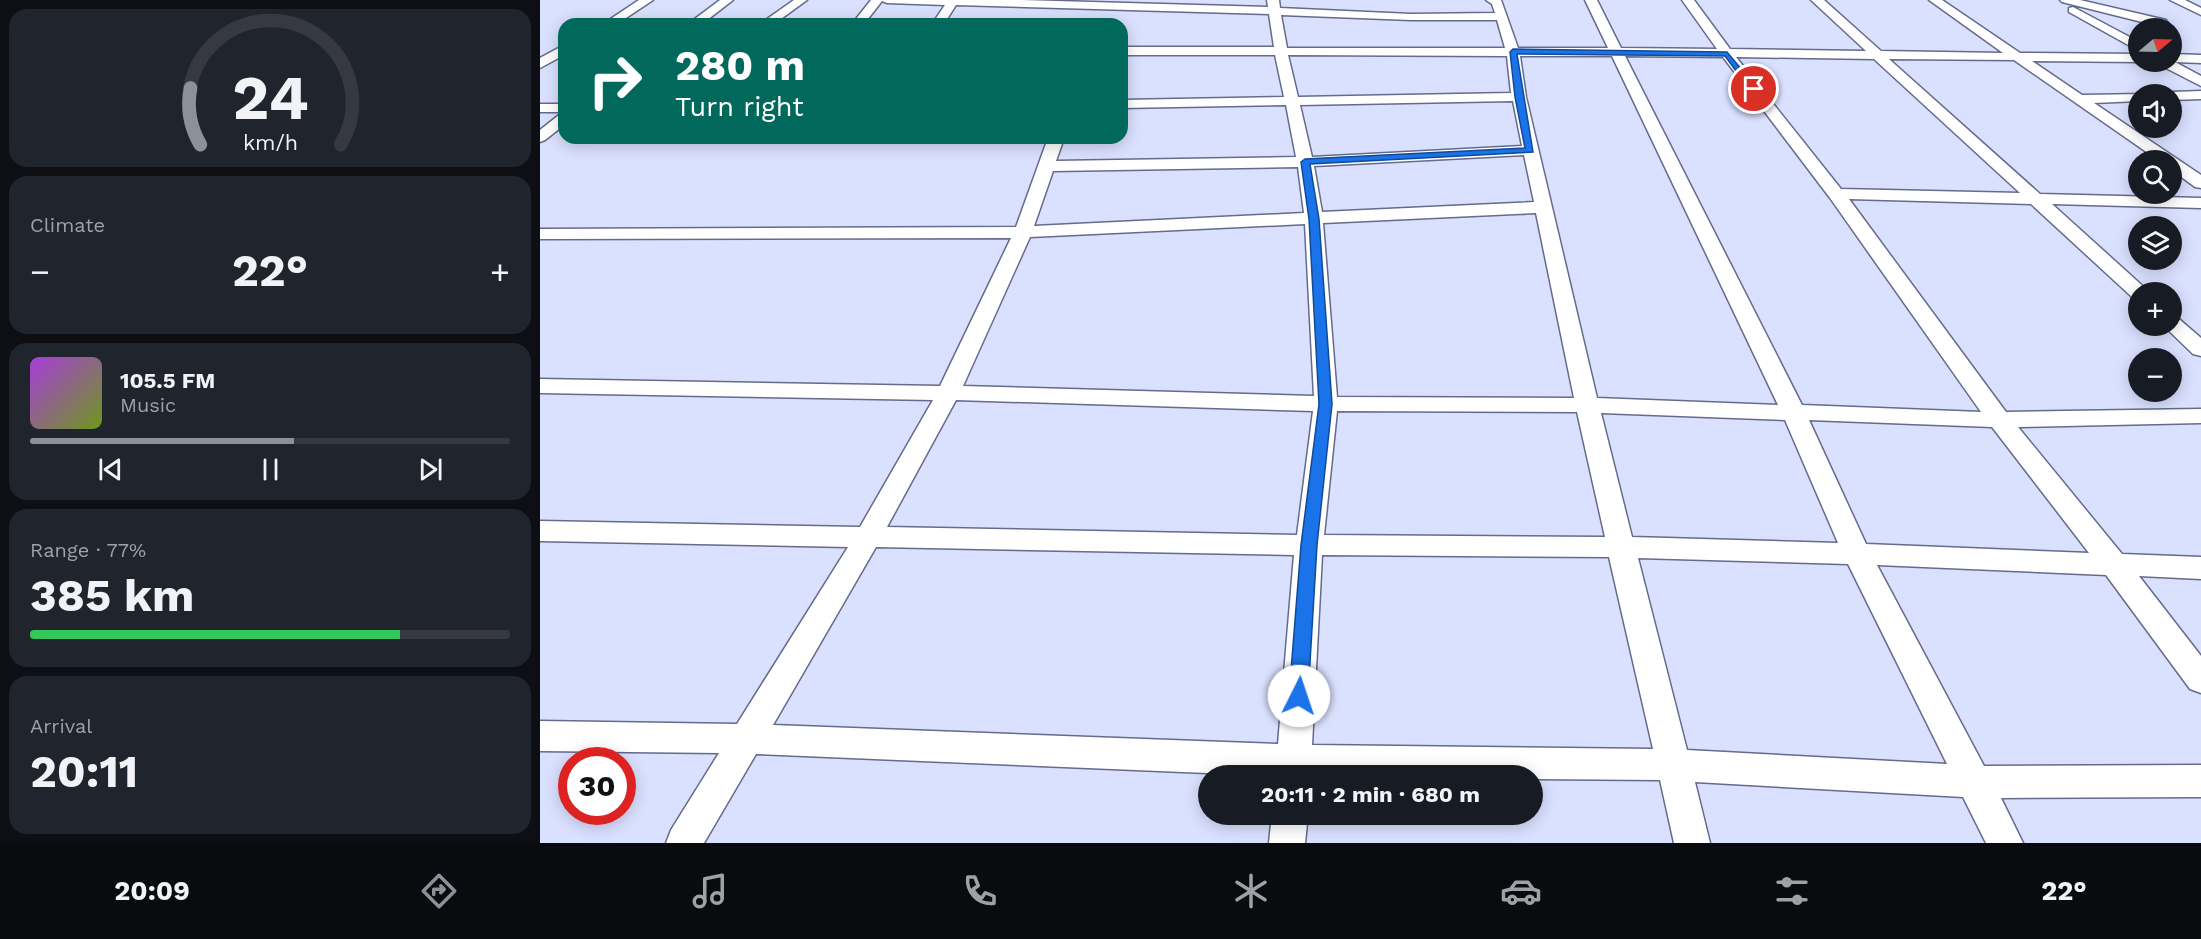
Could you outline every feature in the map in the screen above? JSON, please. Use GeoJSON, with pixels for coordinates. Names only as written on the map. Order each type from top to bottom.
{"type":"FeatureCollection","features":[{"type":"Feature","properties":{"kind":"street"},"geometry":{"type":"LineString","coordinates":[[618,18],[647,0]]}},
{"type":"Feature","properties":{"kind":"street"},"geometry":{"type":"LineString","coordinates":[[702,18],[727,0]]}},
{"type":"Feature","properties":{"kind":"street"},"geometry":{"type":"LineString","coordinates":[[775,18],[801,0]]}},
{"type":"Feature","properties":{"kind":"street"},"geometry":{"type":"LineString","coordinates":[[863,18],[877,0]]}},
{"type":"Feature","properties":{"kind":"street"},"geometry":{"type":"LineString","coordinates":[[887,0],[953,1],[1108,11],[1183,4],[1273,6],[1411,16],[1501,16]]}},
{"type":"Feature","properties":{"kind":"street"},"geometry":{"type":"LineString","coordinates":[[1492,0],[1497,2],[1513,52],[1530,150],[1587,405],[1692,843]]}},
{"type":"Feature","properties":{"kind":"street"},"geometry":{"type":"LineString","coordinates":[[1591,0],[1794,413],[1857,554],[2005,843]]}},
{"type":"Feature","properties":{"kind":"street"},"geometry":{"type":"LineString","coordinates":[[1688,0],[1836,195],[1999,420],[2115,566],[2201,680]]}},
{"type":"Feature","properties":{"kind":"street"},"geometry":{"type":"LineString","coordinates":[[1817,0],[2128,283]]}},
{"type":"Feature","properties":{"kind":"street"},"geometry":{"type":"LineString","coordinates":[[1935,0],[2153,150]]}},
{"type":"Feature","properties":{"kind":"street"},"geometry":{"type":"LineString","coordinates":[[2056,0],[2128,41]]}},
{"type":"Feature","properties":{"kind":"street"},"geometry":{"type":"LineString","coordinates":[[2066,0],[2138,18]]}},
{"type":"Feature","properties":{"kind":"street"},"geometry":{"type":"LineString","coordinates":[[2176,0],[2201,12]]}},
{"type":"Feature","properties":{"kind":"street"},"geometry":{"type":"LineString","coordinates":[[942,18],[953,1]]}},
{"type":"Feature","properties":{"kind":"street"},"geometry":{"type":"LineString","coordinates":[[1273,6],[1305,162],[1314,219],[1326,404],[1309,545],[1294,765]]}},
{"type":"Feature","properties":{"kind":"street"},"geometry":{"type":"LineString","coordinates":[[548,46],[558,47]]}},
{"type":"Feature","properties":{"kind":"street"},"geometry":{"type":"LineString","coordinates":[[540,64],[558,51]]}},
{"type":"Feature","properties":{"kind":"street"},"geometry":{"type":"LineString","coordinates":[[1128,51],[1618,52],[2128,58]]}},
{"type":"Feature","properties":{"kind":"street"},"geometry":{"type":"LineString","coordinates":[[2182,58],[2201,59]]}},
{"type":"Feature","properties":{"kind":"street"},"geometry":{"type":"LineString","coordinates":[[2182,71],[2201,82]]}},
{"type":"Feature","properties":{"kind":"street"},"geometry":{"type":"LineString","coordinates":[[2182,96],[2201,95]]}},
{"type":"Feature","properties":{"kind":"street"},"geometry":{"type":"LineString","coordinates":[[1128,104],[1519,97]]}},
{"type":"Feature","properties":{"kind":"street"},"geometry":{"type":"LineString","coordinates":[[2079,99],[2128,97]]}},
{"type":"Feature","properties":{"kind":"street"},"geometry":{"type":"LineString","coordinates":[[540,108],[558,108]]}},
{"type":"Feature","properties":{"kind":"street"},"geometry":{"type":"LineString","coordinates":[[540,137],[558,123]]}},
{"type":"Feature","properties":{"kind":"street"},"geometry":{"type":"LineString","coordinates":[[684,843],[867,537],[948,393],[1023,232],[1054,144]]}},
{"type":"Feature","properties":{"kind":"street"},"geometry":{"type":"LineString","coordinates":[[1045,166],[1305,162],[1530,150]]}},
{"type":"Feature","properties":{"kind":"street"},"geometry":{"type":"LineString","coordinates":[[2182,170],[2201,183]]}},
{"type":"Feature","properties":{"kind":"street"},"geometry":{"type":"LineString","coordinates":[[1836,195],[2201,203]]}},
{"type":"Feature","properties":{"kind":"street"},"geometry":{"type":"LineString","coordinates":[[540,234],[1023,232],[1543,207]]}},
{"type":"Feature","properties":{"kind":"street"},"geometry":{"type":"LineString","coordinates":[[2182,332],[2201,349]]}},
{"type":"Feature","properties":{"kind":"street"},"geometry":{"type":"LineString","coordinates":[[540,386],[948,393],[1326,404],[1587,405],[1999,420],[2201,416]]}},
{"type":"Feature","properties":{"kind":"street"},"geometry":{"type":"LineString","coordinates":[[540,531],[1309,545],[1622,547],[2201,568]]}},
{"type":"Feature","properties":{"kind":"street"},"geometry":{"type":"LineString","coordinates":[[540,736],[747,739],[1237,765]]}},
{"type":"Feature","properties":{"kind":"street"},"geometry":{"type":"LineString","coordinates":[[1543,766],[1673,765],[1975,782],[2201,781]]}},
{"type":"Feature","properties":{"kind":"street"},"geometry":{"type":"LineString","coordinates":[[1287,843],[1289,825]]}},
{"type":"Feature","properties":{"kind":"route"},"geometry":{"type":"LineString","coordinates":[[1299,696],[1309,545],[1326,404],[1314,219],[1305,162],[1530,150],[1513,52],[1727,54],[1754,89]]}}]}
